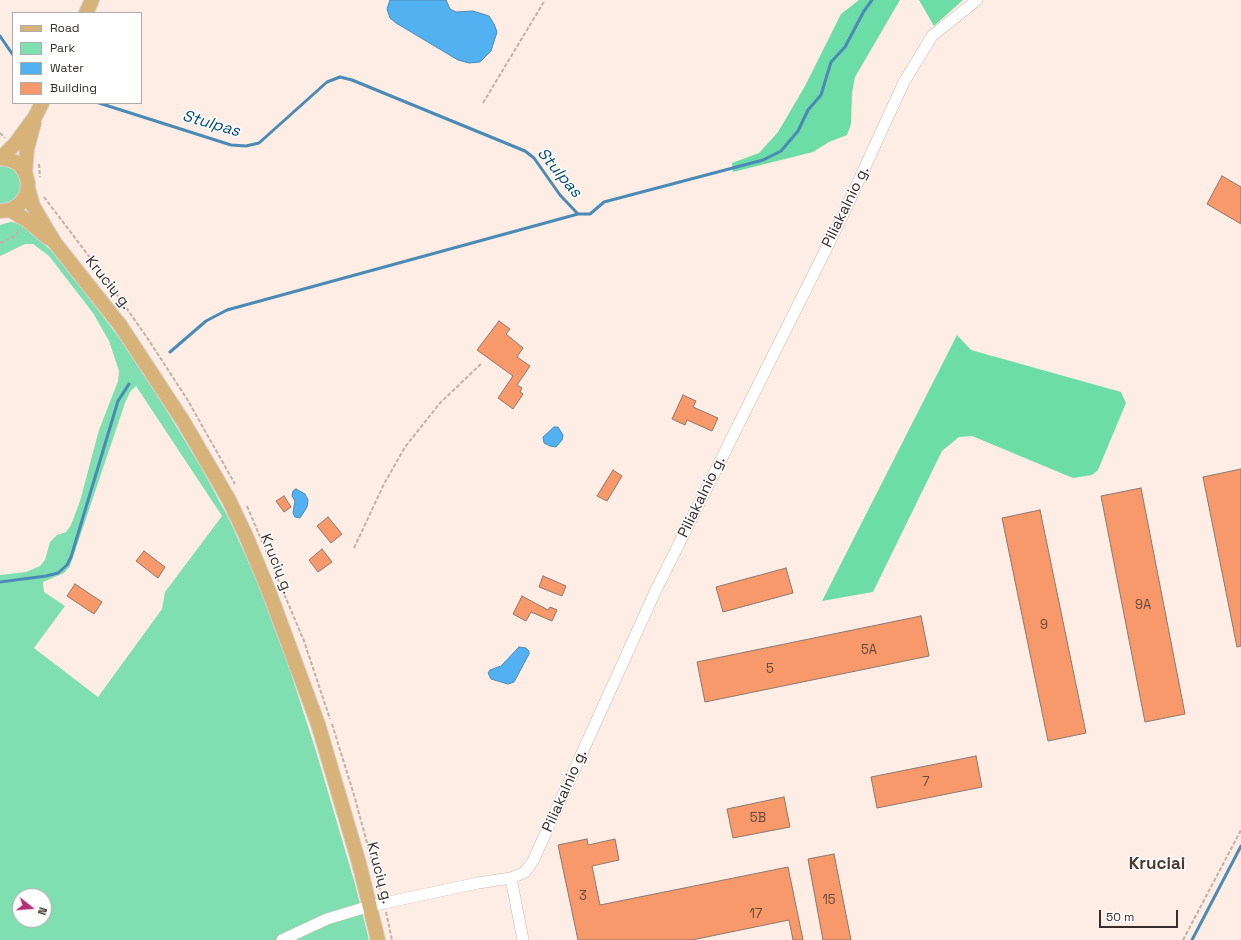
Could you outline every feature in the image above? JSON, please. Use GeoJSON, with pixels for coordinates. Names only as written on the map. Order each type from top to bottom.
{"type":"FeatureCollection","features":[{"type":"Feature","properties":{"kind":"main road"},"geometry":{"type":"LineString","coordinates":[[86,12],[92,0]]}},
{"type":"Feature","properties":{"kind":"main road"},"geometry":{"type":"LineString","coordinates":[[0,158],[15,144],[35,116],[41,104]]}},
{"type":"Feature","properties":{"kind":"main road"},"geometry":{"type":"LineString","coordinates":[[35,116],[27,150],[25,172],[33,206],[55,243]]}},
{"type":"Feature","properties":{"kind":"main road"},"geometry":{"type":"LineString","coordinates":[[0,158],[15,162],[25,172]]}},
{"type":"Feature","properties":{"kind":"main road"},"geometry":{"type":"LineString","coordinates":[[3,211],[15,208],[24,199],[28,188]]}},
{"type":"Feature","properties":{"kind":"main road"},"geometry":{"type":"LineString","coordinates":[[3,211],[28,221],[55,243]]}},
{"type":"Feature","properties":{"kind":"main road","name":"Krucių g."},"geometry":{"type":"LineString","coordinates":[[55,243],[120,325],[183,421],[229,500],[268,589],[318,724],[370,906],[378,940]]}},
{"type":"Feature","properties":{"kind":"street","name":"Piliakalnio g."},"geometry":{"type":"LineString","coordinates":[[282,940],[327,919],[370,906],[478,883],[511,878],[525,872],[540,849],[655,592],[842,218],[904,82],[932,36],[977,0]]}},
{"type":"Feature","properties":{"kind":"street"},"geometry":{"type":"LineString","coordinates":[[511,878],[523,940]]}},
{"type":"Feature","properties":{"kind":"path"},"geometry":{"type":"LineString","coordinates":[[483,103],[545,0]]}},
{"type":"Feature","properties":{"kind":"path"},"geometry":{"type":"LineString","coordinates":[[354,548],[384,484],[405,447],[440,403],[482,363]]}},
{"type":"Feature","properties":{"kind":"path"},"geometry":{"type":"LineString","coordinates":[[1183,940],[1241,830]]}},
{"type":"Feature","properties":{"kind":"green space"},"geometry":{"type":"Polygon","coordinates":[[[859,0],[900,0],[855,77],[852,93],[851,124],[847,135],[829,142],[813,152],[733,172],[732,163],[759,153],[778,132],[805,86],[841,14],[859,0]]]}},
{"type":"Feature","properties":{"kind":"green space"},"geometry":{"type":"Polygon","coordinates":[[[919,0],[963,0],[934,26],[919,0]]]}},
{"type":"Feature","properties":{"kind":"green space"},"geometry":{"type":"Polygon","coordinates":[[[0,165],[13,169],[21,179],[20,192],[12,201],[0,204],[0,165]]]}},
{"type":"Feature","properties":{"kind":"green space"},"geometry":{"type":"Polygon","coordinates":[[[10,222],[18,223],[27,228],[58,257],[120,339],[156,393],[202,469],[228,517],[259,585],[287,661],[316,751],[355,884],[369,940],[0,940],[0,575],[26,572],[40,566],[45,560],[50,542],[57,535],[66,532],[71,525],[80,501],[99,430],[118,381],[119,371],[109,341],[93,313],[49,256],[33,244],[25,244],[0,256],[0,225],[10,222]],[[136,386],[130,392],[125,403],[70,566],[64,573],[43,582],[44,592],[65,606],[34,648],[98,697],[162,609],[165,592],[222,516],[136,386]]]}},
{"type":"Feature","properties":{"kind":"green space"},"geometry":{"type":"Polygon","coordinates":[[[957,335],[971,350],[1121,392],[1126,403],[1098,470],[1092,475],[1073,478],[972,436],[959,437],[942,451],[873,592],[822,601],[957,335]]]}},
{"type":"Feature","properties":{"kind":"water"},"geometry":{"type":"Polygon","coordinates":[[[390,0],[446,0],[450,9],[456,12],[473,11],[489,16],[497,32],[491,51],[480,62],[469,63],[458,60],[390,18],[387,9],[390,0]]]}},
{"type":"Feature","properties":{"kind":"water"},"geometry":{"type":"Polygon","coordinates":[[[554,427],[558,427],[563,435],[562,440],[556,447],[544,443],[543,437],[554,427]]]}},
{"type":"Feature","properties":{"kind":"water"},"geometry":{"type":"Polygon","coordinates":[[[296,489],[305,494],[308,500],[307,507],[300,518],[295,517],[293,513],[295,501],[292,496],[293,491],[296,489]]]}},
{"type":"Feature","properties":{"kind":"water"},"geometry":{"type":"Polygon","coordinates":[[[519,647],[526,648],[529,651],[529,654],[514,682],[508,684],[491,679],[488,673],[490,670],[501,666],[519,647]]]}},
{"type":"Feature","properties":{"kind":"building"},"geometry":{"type":"Polygon","coordinates":[[[1222,176],[1241,187],[1241,224],[1207,204],[1222,176]]]}},
{"type":"Feature","properties":{"kind":"building"},"geometry":{"type":"Polygon","coordinates":[[[499,321],[510,329],[506,334],[523,348],[517,357],[530,366],[517,385],[522,388],[520,392],[523,394],[513,409],[498,398],[513,376],[477,350],[499,321]]]}},
{"type":"Feature","properties":{"kind":"building"},"geometry":{"type":"Polygon","coordinates":[[[683,395],[696,401],[693,407],[718,418],[712,431],[687,420],[685,425],[672,419],[683,395]]]}},
{"type":"Feature","properties":{"kind":"building"},"geometry":{"type":"Polygon","coordinates":[[[1241,469],[1241,646],[1237,647],[1203,477],[1241,469]]]}},
{"type":"Feature","properties":{"kind":"building"},"geometry":{"type":"Polygon","coordinates":[[[613,470],[622,476],[607,501],[597,496],[613,470]]]}},
{"type":"Feature","properties":{"kind":"building"},"geometry":{"type":"Polygon","coordinates":[[[1141,488],[1185,714],[1145,722],[1101,496],[1141,488]]]}},
{"type":"Feature","properties":{"kind":"building"},"geometry":{"type":"Polygon","coordinates":[[[284,496],[291,507],[284,512],[276,501],[284,496]]]}},
{"type":"Feature","properties":{"kind":"building"},"geometry":{"type":"Polygon","coordinates":[[[1040,510],[1086,733],[1048,741],[1002,518],[1040,510]]]}},
{"type":"Feature","properties":{"kind":"building"},"geometry":{"type":"Polygon","coordinates":[[[328,517],[342,534],[331,543],[317,526],[328,517]]]}},
{"type":"Feature","properties":{"kind":"building"},"geometry":{"type":"Polygon","coordinates":[[[322,549],[332,562],[318,572],[309,560],[322,549]]]}},
{"type":"Feature","properties":{"kind":"building"},"geometry":{"type":"Polygon","coordinates":[[[144,551],[165,567],[158,578],[136,561],[144,551]]]}},
{"type":"Feature","properties":{"kind":"building"},"geometry":{"type":"Polygon","coordinates":[[[786,568],[793,593],[723,612],[716,587],[786,568]]]}},
{"type":"Feature","properties":{"kind":"building"},"geometry":{"type":"Polygon","coordinates":[[[543,576],[566,586],[562,596],[539,587],[543,576]]]}},
{"type":"Feature","properties":{"kind":"building"},"geometry":{"type":"Polygon","coordinates":[[[75,584],[102,602],[94,614],[67,596],[75,584]]]}},
{"type":"Feature","properties":{"kind":"building"},"geometry":{"type":"Polygon","coordinates":[[[522,596],[548,610],[550,607],[557,610],[552,621],[531,612],[526,621],[513,614],[522,596]]]}},
{"type":"Feature","properties":{"kind":"building"},"geometry":{"type":"Polygon","coordinates":[[[921,616],[929,656],[705,702],[697,662],[921,616]]]}},
{"type":"Feature","properties":{"kind":"building"},"geometry":{"type":"Polygon","coordinates":[[[976,756],[982,787],[877,808],[871,777],[976,756]]]}},
{"type":"Feature","properties":{"kind":"building"},"geometry":{"type":"Polygon","coordinates":[[[784,797],[790,827],[733,838],[727,809],[784,797]]]}},
{"type":"Feature","properties":{"kind":"building"},"geometry":{"type":"Polygon","coordinates":[[[587,839],[588,845],[615,839],[619,860],[592,866],[600,905],[788,867],[803,940],[793,940],[789,920],[692,940],[578,940],[558,845],[587,839]]]}},
{"type":"Feature","properties":{"kind":"building"},"geometry":{"type":"Polygon","coordinates":[[[834,854],[851,940],[823,940],[808,859],[834,854]]]}},
{"type":"Feature","properties":{"kind":"waterway","name":"Stulpas"},"geometry":{"type":"LineString","coordinates":[[102,104],[231,145],[246,146],[259,143],[327,82],[340,77],[352,80],[525,151],[534,158],[560,195],[578,214],[590,214],[604,202],[763,160],[781,151],[798,131],[808,110],[821,95],[831,62],[845,47],[864,11],[872,0]]}},
{"type":"Feature","properties":{"kind":"waterway","name":"Stulpas"},"geometry":{"type":"LineString","coordinates":[[0,36],[12,54]]}},
{"type":"Feature","properties":{"kind":"waterway"},"geometry":{"type":"LineString","coordinates":[[170,352],[206,321],[227,310],[578,214]]}},
{"type":"Feature","properties":{"kind":"waterway"},"geometry":{"type":"LineString","coordinates":[[0,582],[58,573],[67,565],[71,557],[118,401],[129,384]]}},
{"type":"Feature","properties":{"kind":"waterway"},"geometry":{"type":"LineString","coordinates":[[1192,940],[1241,846]]}},
{"type":"Feature","properties":{"kind":"district","name":"Kruciai"},"geometry":{"type":"Point","coordinates":[1157,864]}}]}
